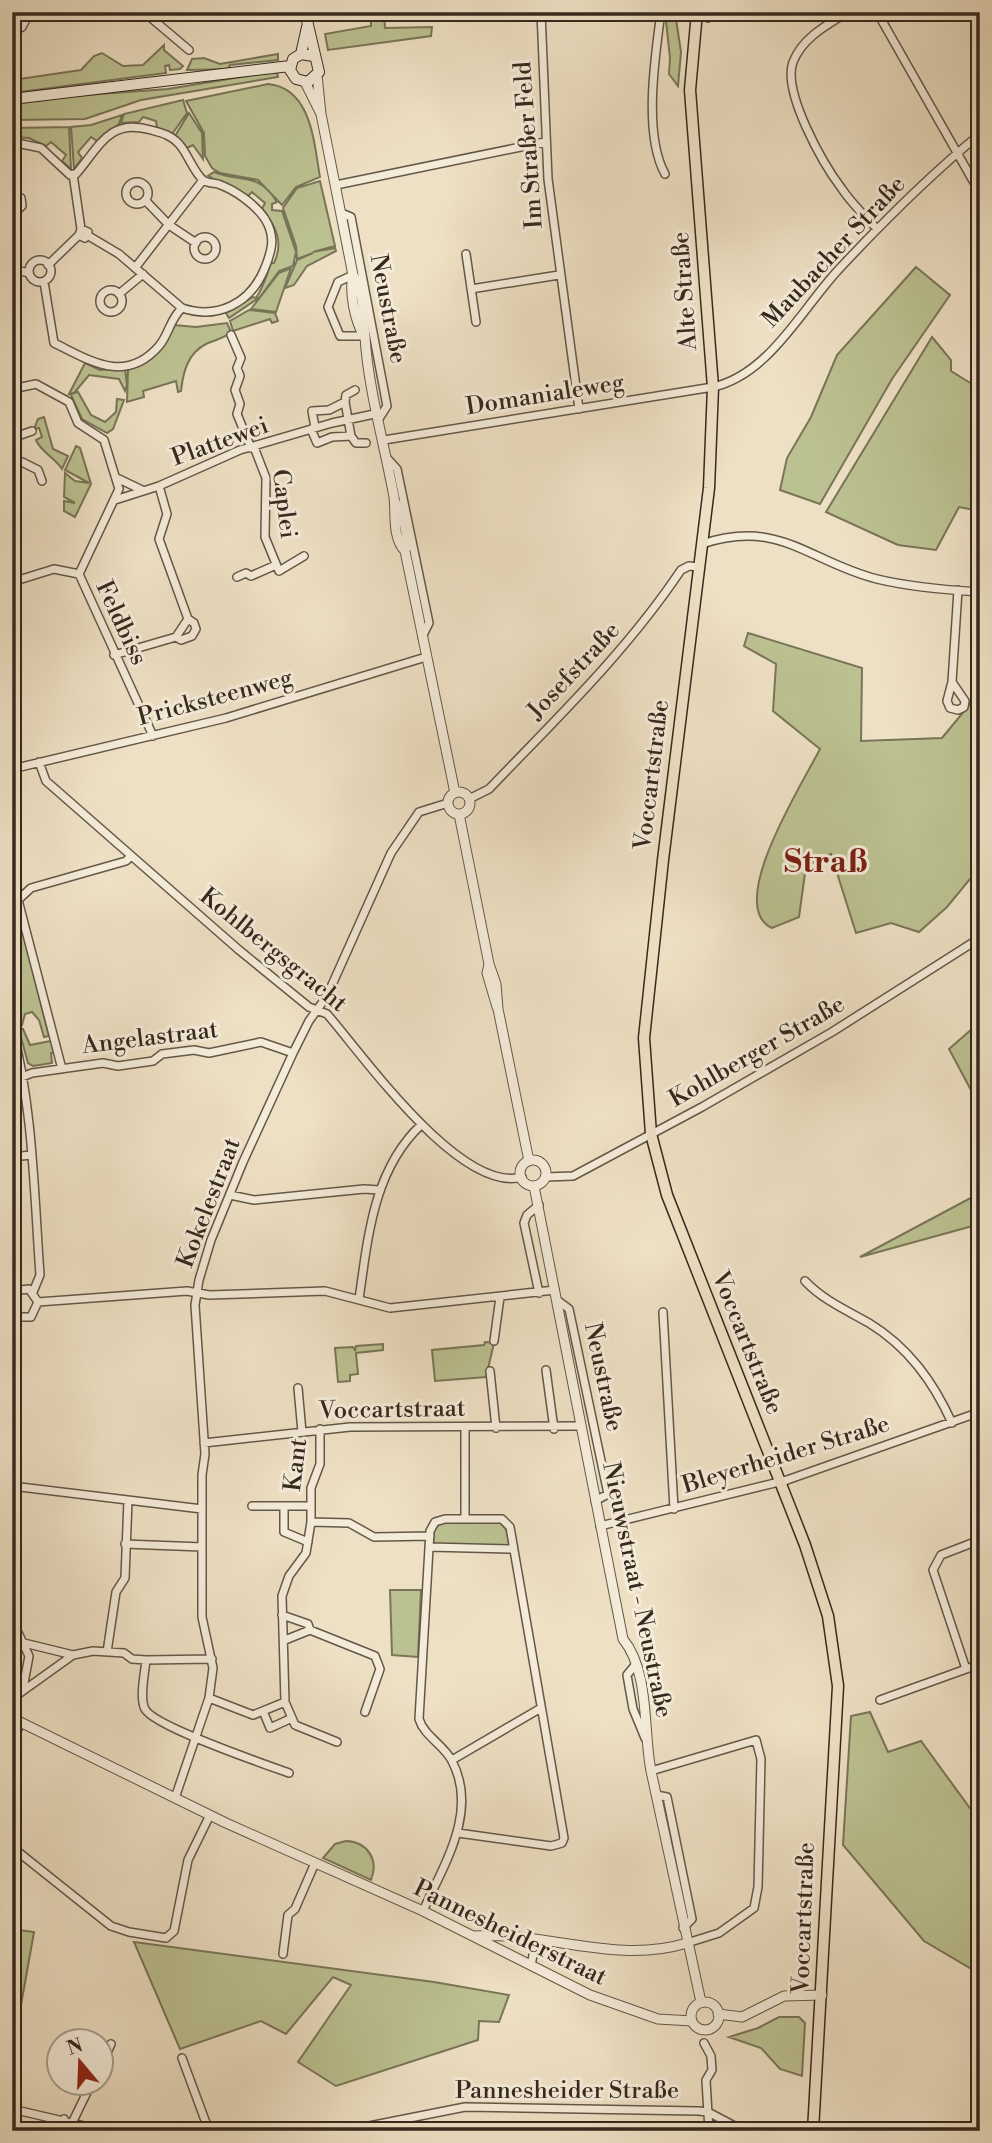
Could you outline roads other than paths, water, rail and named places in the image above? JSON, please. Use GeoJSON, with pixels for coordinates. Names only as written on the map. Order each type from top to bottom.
{"type":"FeatureCollection","features":[{"type":"Feature","properties":{"kind":"main road"},"geometry":{"type":"LineString","coordinates":[[305,12],[313,56],[319,66],[317,75],[304,82],[293,77],[290,66],[293,59],[301,54],[313,56]]}},
{"type":"Feature","properties":{"kind":"main road","name":"Alte Straße"},"geometry":{"type":"LineString","coordinates":[[697,12],[690,90],[713,387],[709,488],[699,567]]}},
{"type":"Feature","properties":{"kind":"main road"},"geometry":{"type":"LineString","coordinates":[[301,54],[307,27]]}},
{"type":"Feature","properties":{"kind":"main road"},"geometry":{"type":"LineString","coordinates":[[12,99],[290,66]]}},
{"type":"Feature","properties":{"kind":"main road","name":"Voccartstraße"},"geometry":{"type":"LineString","coordinates":[[699,567],[646,1017],[645,1067],[651,1134],[673,1212],[824,1599],[833,1639],[838,1686],[813,2131]]}},
{"type":"Feature","properties":{"kind":"street"},"geometry":{"type":"LineString","coordinates":[[12,32],[22,27],[30,12]]}},
{"type":"Feature","properties":{"kind":"street"},"geometry":{"type":"LineString","coordinates":[[144,12],[189,50]]}},
{"type":"Feature","properties":{"kind":"street","name":"Im Straßer Feld"},"geometry":{"type":"LineString","coordinates":[[541,12],[545,142],[559,275],[579,409]]}},
{"type":"Feature","properties":{"kind":"street"},"geometry":{"type":"LineString","coordinates":[[661,12],[654,125],[655,157],[665,174]]}},
{"type":"Feature","properties":{"kind":"street"},"geometry":{"type":"LineString","coordinates":[[848,12],[818,31],[801,47],[792,65],[791,85],[797,105],[838,185],[877,229]]}},
{"type":"Feature","properties":{"kind":"street"},"geometry":{"type":"LineString","coordinates":[[877,12],[980,193]]}},
{"type":"Feature","properties":{"kind":"street"},"geometry":{"type":"LineString","coordinates":[[317,75],[321,114],[352,275],[338,282],[328,307],[340,337],[364,336],[395,502],[400,546],[405,551],[421,638],[456,793]]}},
{"type":"Feature","properties":{"kind":"street"},"geometry":{"type":"LineString","coordinates":[[304,82],[321,114]]}},
{"type":"Feature","properties":{"kind":"street"},"geometry":{"type":"LineString","coordinates":[[134,125],[173,138],[204,180],[241,196],[261,214],[271,233],[272,252],[254,289],[243,300],[217,310],[181,308],[120,254],[83,233],[73,174],[101,141],[118,129],[134,125]]}},
{"type":"Feature","properties":{"kind":"street","name":"Maubacher Straße"},"geometry":{"type":"LineString","coordinates":[[713,387],[727,384],[753,369],[877,229],[980,134]]}},
{"type":"Feature","properties":{"kind":"street"},"geometry":{"type":"LineString","coordinates":[[12,142],[23,142],[41,148],[70,175],[73,174]]}},
{"type":"Feature","properties":{"kind":"street"},"geometry":{"type":"LineString","coordinates":[[336,185],[545,142]]}},
{"type":"Feature","properties":{"kind":"street"},"geometry":{"type":"LineString","coordinates":[[135,268],[204,180]]}},
{"type":"Feature","properties":{"kind":"street"},"geometry":{"type":"LineString","coordinates":[[12,194],[21,198],[22,206],[12,215]]}},
{"type":"Feature","properties":{"kind":"street"},"geometry":{"type":"LineString","coordinates":[[145,200],[169,225],[196,243]]}},
{"type":"Feature","properties":{"kind":"street","name":"Neustraße"},"geometry":{"type":"LineString","coordinates":[[341,213],[351,216],[369,307],[387,406],[379,415]]}},
{"type":"Feature","properties":{"kind":"street"},"geometry":{"type":"LineString","coordinates":[[48,265],[83,233]]}},
{"type":"Feature","properties":{"kind":"street"},"geometry":{"type":"LineString","coordinates":[[466,254],[477,321]]}},
{"type":"Feature","properties":{"kind":"street"},"geometry":{"type":"LineString","coordinates":[[29,273],[35,261],[48,265]]}},
{"type":"Feature","properties":{"kind":"street"},"geometry":{"type":"LineString","coordinates":[[48,265],[51,273],[44,282],[52,339],[99,366],[124,365],[151,354],[165,338],[173,317],[181,308]]}},
{"type":"Feature","properties":{"kind":"street"},"geometry":{"type":"LineString","coordinates":[[12,269],[29,273],[34,281],[44,282]]}},
{"type":"Feature","properties":{"kind":"street"},"geometry":{"type":"LineString","coordinates":[[119,294],[143,274]]}},
{"type":"Feature","properties":{"kind":"street","name":"Neustraße"},"geometry":{"type":"LineString","coordinates":[[352,275],[357,282],[362,305],[364,336]]}},
{"type":"Feature","properties":{"kind":"street"},"geometry":{"type":"LineString","coordinates":[[471,289],[559,275]]}},
{"type":"Feature","properties":{"kind":"street","name":"Caplei"},"geometry":{"type":"LineString","coordinates":[[231,335],[241,358],[237,368],[240,376],[235,390],[240,404],[237,414],[266,478],[265,537],[282,581]]}},
{"type":"Feature","properties":{"kind":"street"},"geometry":{"type":"LineString","coordinates":[[12,388],[36,384],[66,400],[78,423],[104,440],[118,478],[143,491]]}},
{"type":"Feature","properties":{"kind":"street","name":"Domanialeweg"},"geometry":{"type":"LineString","coordinates":[[384,440],[713,387]]}},
{"type":"Feature","properties":{"kind":"street"},"geometry":{"type":"LineString","coordinates":[[355,390],[346,396],[345,402],[351,436],[356,443],[366,443]]}},
{"type":"Feature","properties":{"kind":"street"},"geometry":{"type":"LineString","coordinates":[[345,402],[329,410],[312,411],[313,428],[317,443],[351,436]]}},
{"type":"Feature","properties":{"kind":"street","name":"Plattewei"},"geometry":{"type":"LineString","coordinates":[[114,501],[159,486],[252,447],[348,418],[379,415]]}},
{"type":"Feature","properties":{"kind":"street"},"geometry":{"type":"LineString","coordinates":[[12,438],[32,431]]}},
{"type":"Feature","properties":{"kind":"street"},"geometry":{"type":"LineString","coordinates":[[387,458],[397,469],[429,623],[421,638]]}},
{"type":"Feature","properties":{"kind":"street"},"geometry":{"type":"LineString","coordinates":[[12,464],[22,462],[38,470],[42,481]]}},
{"type":"Feature","properties":{"kind":"street","name":"Feldbiss"},"geometry":{"type":"LineString","coordinates":[[118,478],[119,489],[79,574],[153,736]]}},
{"type":"Feature","properties":{"kind":"street"},"geometry":{"type":"LineString","coordinates":[[159,486],[167,514],[159,540],[188,620],[194,623],[196,629],[192,636],[181,640],[176,637]]}},
{"type":"Feature","properties":{"kind":"street"},"geometry":{"type":"LineString","coordinates":[[702,544],[739,535],[759,535],[785,542],[876,579],[980,592]]}},
{"type":"Feature","properties":{"kind":"street","name":"Caplei"},"geometry":{"type":"LineString","coordinates":[[237,577],[277,568],[304,556]]}},
{"type":"Feature","properties":{"kind":"street","name":"Josefstraße"},"geometry":{"type":"LineString","coordinates":[[469,799],[489,789],[607,667],[647,621],[681,570],[689,566],[699,567]]}},
{"type":"Feature","properties":{"kind":"street"},"geometry":{"type":"LineString","coordinates":[[12,582],[54,569],[79,574]]}},
{"type":"Feature","properties":{"kind":"street"},"geometry":{"type":"LineString","coordinates":[[952,682],[958,590]]}},
{"type":"Feature","properties":{"kind":"street"},"geometry":{"type":"LineString","coordinates":[[114,655],[176,637],[188,620]]}},
{"type":"Feature","properties":{"kind":"street","name":"Pricksteenweg"},"geometry":{"type":"LineString","coordinates":[[12,769],[226,718],[426,657]]}},
{"type":"Feature","properties":{"kind":"street","name":"Kohlbergsgracht"},"geometry":{"type":"LineString","coordinates":[[39,762],[46,781],[131,856],[239,950],[316,1011],[327,1014],[421,1125],[488,1173],[509,1180],[522,1177]]}},
{"type":"Feature","properties":{"kind":"street"},"geometry":{"type":"LineString","coordinates":[[456,793],[463,793],[469,799],[468,810],[459,814],[450,811],[448,803],[456,793]]}},
{"type":"Feature","properties":{"kind":"street","name":"Kokelestraat"},"geometry":{"type":"LineString","coordinates":[[175,1798],[209,1698],[212,1659],[202,1617],[204,1443],[197,1292],[205,1258],[293,1052],[357,935],[391,853],[419,812],[448,803]]}},
{"type":"Feature","properties":{"kind":"street"},"geometry":{"type":"LineString","coordinates":[[459,814],[489,964],[496,984],[498,1009],[529,1161]]}},
{"type":"Feature","properties":{"kind":"street"},"geometry":{"type":"LineString","coordinates":[[62,1069],[15,901],[31,888],[126,861],[131,856]]}},
{"type":"Feature","properties":{"kind":"street","name":"Kohlberger Straße"},"geometry":{"type":"LineString","coordinates":[[545,1177],[573,1176],[651,1134],[821,1039],[980,938]]}},
{"type":"Feature","properties":{"kind":"street"},"geometry":{"type":"LineString","coordinates":[[12,1028],[24,1078],[31,1156],[40,1275],[33,1292]]}},
{"type":"Feature","properties":{"kind":"street","name":"Angelastraat"},"geometry":{"type":"LineString","coordinates":[[12,1081],[32,1073],[103,1063],[118,1066],[153,1061],[162,1054],[194,1050],[209,1053],[261,1042],[293,1052]]}},
{"type":"Feature","properties":{"kind":"street"},"geometry":{"type":"LineString","coordinates":[[359,1299],[372,1218],[380,1190],[401,1145],[421,1125]]}},
{"type":"Feature","properties":{"kind":"street"},"geometry":{"type":"LineString","coordinates":[[12,1157],[31,1156]]}},
{"type":"Feature","properties":{"kind":"street"},"geometry":{"type":"LineString","coordinates":[[529,1161],[543,1164],[545,1177],[534,1186],[522,1177],[522,1168],[529,1161]]}},
{"type":"Feature","properties":{"kind":"street","name":"Nieuwstraat - Neustraße"},"geometry":{"type":"LineString","coordinates":[[534,1186],[624,1639],[634,1652],[648,1724],[645,1738],[651,1771],[701,2002]]}},
{"type":"Feature","properties":{"kind":"street"},"geometry":{"type":"LineString","coordinates":[[230,1195],[254,1200],[364,1189],[380,1190]]}},
{"type":"Feature","properties":{"kind":"street"},"geometry":{"type":"LineString","coordinates":[[538,1205],[527,1215],[524,1223],[539,1293]]}},
{"type":"Feature","properties":{"kind":"street"},"geometry":{"type":"LineString","coordinates":[[805,1281],[818,1294],[869,1323],[902,1347],[927,1377],[952,1423]]}},
{"type":"Feature","properties":{"kind":"street"},"geometry":{"type":"LineString","coordinates":[[12,1291],[24,1288],[33,1292],[38,1302]]}},
{"type":"Feature","properties":{"kind":"street"},"geometry":{"type":"LineString","coordinates":[[38,1302],[197,1292],[209,1295],[309,1290],[390,1308],[555,1290]]}},
{"type":"Feature","properties":{"kind":"street"},"geometry":{"type":"LineString","coordinates":[[494,1340],[500,1297]]}},
{"type":"Feature","properties":{"kind":"street","name":"Neustraße"},"geometry":{"type":"LineString","coordinates":[[557,1300],[569,1309],[608,1494],[595,1501]]}},
{"type":"Feature","properties":{"kind":"street"},"geometry":{"type":"LineString","coordinates":[[12,1317],[31,1317],[38,1302]]}},
{"type":"Feature","properties":{"kind":"street"},"geometry":{"type":"LineString","coordinates":[[663,1312],[674,1509]]}},
{"type":"Feature","properties":{"kind":"street"},"geometry":{"type":"LineString","coordinates":[[546,1370],[554,1429]]}},
{"type":"Feature","properties":{"kind":"street"},"geometry":{"type":"LineString","coordinates":[[490,1371],[496,1428]]}},
{"type":"Feature","properties":{"kind":"street"},"geometry":{"type":"LineString","coordinates":[[298,1388],[302,1432]]}},
{"type":"Feature","properties":{"kind":"street","name":"Bleyerheider Straße"},"geometry":{"type":"LineString","coordinates":[[600,1526],[780,1482],[980,1412]]}},
{"type":"Feature","properties":{"kind":"street","name":"Voccartstraat"},"geometry":{"type":"LineString","coordinates":[[204,1443],[320,1429],[554,1429],[580,1426]]}},
{"type":"Feature","properties":{"kind":"street"},"geometry":{"type":"LineString","coordinates":[[465,1428],[465,1519]]}},
{"type":"Feature","properties":{"kind":"street","name":"Kant"},"geometry":{"type":"LineString","coordinates":[[292,1718],[285,1702],[283,1591],[289,1576],[302,1562],[308,1542],[311,1488],[320,1464],[320,1429]]}},
{"type":"Feature","properties":{"kind":"street"},"geometry":{"type":"LineString","coordinates":[[12,1486],[202,1510]]}},
{"type":"Feature","properties":{"kind":"street"},"geometry":{"type":"LineString","coordinates":[[107,1652],[116,1592],[124,1578],[128,1500]]}},
{"type":"Feature","properties":{"kind":"street","name":"Kant"},"geometry":{"type":"LineString","coordinates":[[252,1506],[311,1506]]}},
{"type":"Feature","properties":{"kind":"street","name":"Kant"},"geometry":{"type":"LineString","coordinates":[[284,1507],[284,1532],[308,1542]]}},
{"type":"Feature","properties":{"kind":"street"},"geometry":{"type":"LineString","coordinates":[[423,1911],[458,1833],[461,1799],[452,1760],[422,1728],[419,1718],[432,1526],[439,1520],[505,1520],[509,1524],[564,1838],[562,1843],[551,1846],[458,1833]]}},
{"type":"Feature","properties":{"kind":"street","name":"Kant"},"geometry":{"type":"LineString","coordinates":[[311,1522],[349,1522],[374,1537],[430,1536]]}},
{"type":"Feature","properties":{"kind":"street"},"geometry":{"type":"LineString","coordinates":[[966,1669],[933,1570],[941,1555],[980,1540]]}},
{"type":"Feature","properties":{"kind":"street"},"geometry":{"type":"LineString","coordinates":[[125,1544],[202,1547]]}},
{"type":"Feature","properties":{"kind":"street"},"geometry":{"type":"LineString","coordinates":[[429,1547],[513,1549]]}},
{"type":"Feature","properties":{"kind":"street"},"geometry":{"type":"LineString","coordinates":[[12,1600],[13,1621],[29,1656],[20,1693],[12,1707]]}},
{"type":"Feature","properties":{"kind":"street"},"geometry":{"type":"LineString","coordinates":[[282,1615],[308,1624],[310,1630]]}},
{"type":"Feature","properties":{"kind":"street"},"geometry":{"type":"LineString","coordinates":[[285,1640],[310,1630],[375,1656],[380,1669],[365,1712]]}},
{"type":"Feature","properties":{"kind":"street"},"geometry":{"type":"LineString","coordinates":[[24,1643],[73,1655],[107,1652],[124,1653],[132,1659],[146,1660],[212,1659]]}},
{"type":"Feature","properties":{"kind":"street"},"geometry":{"type":"LineString","coordinates":[[20,1693],[73,1655]]}},
{"type":"Feature","properties":{"kind":"street"},"geometry":{"type":"LineString","coordinates":[[146,1660],[145,1709],[196,1738],[289,1773]]}},
{"type":"Feature","properties":{"kind":"street"},"geometry":{"type":"LineString","coordinates":[[880,1700],[980,1664]]}},
{"type":"Feature","properties":{"kind":"street"},"geometry":{"type":"LineString","coordinates":[[209,1698],[254,1715],[285,1702]]}},
{"type":"Feature","properties":{"kind":"street"},"geometry":{"type":"LineString","coordinates":[[452,1760],[541,1708]]}},
{"type":"Feature","properties":{"kind":"street"},"geometry":{"type":"LineString","coordinates":[[263,1712],[270,1728],[292,1718],[295,1725],[337,1742]]}},
{"type":"Feature","properties":{"kind":"street","name":"Pannesheiderstraat"},"geometry":{"type":"LineString","coordinates":[[12,1718],[209,1815],[423,1911],[617,2006],[658,2020],[692,2021]]}},
{"type":"Feature","properties":{"kind":"street"},"geometry":{"type":"LineString","coordinates":[[12,1737],[22,1723]]}},
{"type":"Feature","properties":{"kind":"street"},"geometry":{"type":"LineString","coordinates":[[473,1936],[496,1934],[624,1951],[662,1949],[719,1933],[754,1908],[758,1887],[761,1759],[756,1740],[651,1771]]}},
{"type":"Feature","properties":{"kind":"street"},"geometry":{"type":"LineString","coordinates":[[12,1847],[111,1926],[128,1932],[166,1938],[174,1931],[188,1860],[209,1815]]}},
{"type":"Feature","properties":{"kind":"street"},"geometry":{"type":"LineString","coordinates":[[284,1954],[288,1915],[295,1909],[315,1863]]}},
{"type":"Feature","properties":{"kind":"street"},"geometry":{"type":"LineString","coordinates":[[531,1965],[536,1941]]}},
{"type":"Feature","properties":{"kind":"street"},"geometry":{"type":"LineString","coordinates":[[718,2014],[742,2017],[784,1996],[822,1995]]}},
{"type":"Feature","properties":{"kind":"street"},"geometry":{"type":"LineString","coordinates":[[701,2002],[713,2005],[718,2014],[715,2024],[708,2029],[697,2027],[692,2021],[692,2010],[701,2002]]}},
{"type":"Feature","properties":{"kind":"street"},"geometry":{"type":"LineString","coordinates":[[704,2043],[712,2070],[706,2080],[709,2131]]}},
{"type":"Feature","properties":{"kind":"street"},"geometry":{"type":"LineString","coordinates":[[182,2058],[209,2131]]}},
{"type":"Feature","properties":{"kind":"street"},"geometry":{"type":"LineString","coordinates":[[73,2121],[84,2098]]}},
{"type":"Feature","properties":{"kind":"street","name":"Pannesheider Straße"},"geometry":{"type":"LineString","coordinates":[[344,2131],[465,2107],[708,2112]]}},
{"type":"Feature","properties":{"kind":"street"},"geometry":{"type":"LineString","coordinates":[[12,2109],[73,2121],[106,2131]]}},
{"type":"Feature","properties":{"kind":"street"},"geometry":{"type":"LineString","coordinates":[[708,2112],[744,2131]]}},
{"type":"Feature","properties":{"kind":"street"},"geometry":{"type":"LineString","coordinates":[[53,2131],[64,2119]]}},
{"type":"Feature","properties":{"kind":"district","name":"Straß"},"geometry":{"type":"Point","coordinates":[826,862]}}]}
